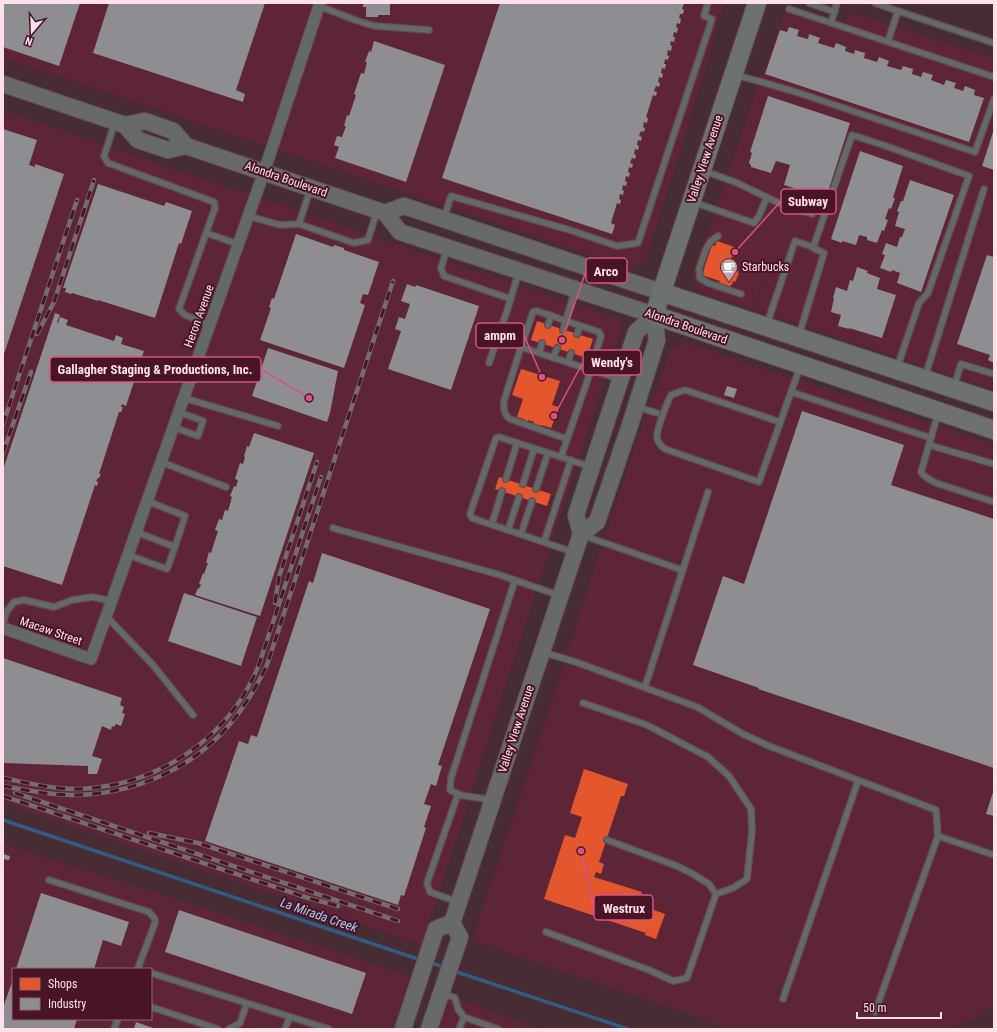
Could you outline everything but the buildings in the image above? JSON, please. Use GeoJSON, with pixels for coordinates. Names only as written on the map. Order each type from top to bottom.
{"type":"FeatureCollection","features":[{"type":"Feature","properties":{"kind":"main road","name":"Valley View Avenue"},"geometry":{"type":"LineString","coordinates":[[581,534],[597,522],[630,425],[658,340],[654,315],[757,3]]}},
{"type":"Feature","properties":{"kind":"main road"},"geometry":{"type":"LineString","coordinates":[[3,84],[120,123]]}},
{"type":"Feature","properties":{"kind":"main road","name":"Alondra Boulevard"},"geometry":{"type":"LineString","coordinates":[[120,123],[145,121],[173,131],[186,146],[381,212],[400,232],[654,315],[994,430]]}},
{"type":"Feature","properties":{"kind":"main road","name":"Alondra Boulevard"},"geometry":{"type":"LineString","coordinates":[[381,212],[404,206],[994,402]]}},
{"type":"Feature","properties":{"kind":"main road","name":"Valley View Avenue"},"geometry":{"type":"LineString","coordinates":[[452,923],[581,534],[576,515],[620,380],[636,332],[654,315]]}},
{"type":"Feature","properties":{"kind":"main road"},"geometry":{"type":"LineString","coordinates":[[403,1029],[436,929],[452,923],[460,937],[429,1029]]}},
{"type":"Feature","properties":{"kind":"street","name":"Heron Avenue"},"geometry":{"type":"LineString","coordinates":[[91,659],[264,172],[319,5]]}},
{"type":"Feature","properties":{"kind":"street","name":"Macaw Street"},"geometry":{"type":"LineString","coordinates":[[3,628],[91,659]]}},
{"type":"Feature","properties":{"kind":"lane"},"geometry":{"type":"LineString","coordinates":[[444,219],[451,196],[570,230],[616,246],[638,243],[712,19],[704,16],[708,3]]}},
{"type":"Feature","properties":{"kind":"lane"},"geometry":{"type":"LineString","coordinates":[[809,3],[834,12]]}},
{"type":"Feature","properties":{"kind":"lane"},"geometry":{"type":"LineString","coordinates":[[831,22],[837,3]]}},
{"type":"Feature","properties":{"kind":"lane"},"geometry":{"type":"LineString","coordinates":[[875,3],[994,42]]}},
{"type":"Feature","properties":{"kind":"lane"},"geometry":{"type":"LineString","coordinates":[[319,5],[374,26],[429,30]]}},
{"type":"Feature","properties":{"kind":"lane"},"geometry":{"type":"LineString","coordinates":[[790,9],[994,77]]}},
{"type":"Feature","properties":{"kind":"lane"},"geometry":{"type":"LineString","coordinates":[[888,41],[898,11]]}},
{"type":"Feature","properties":{"kind":"lane"},"geometry":{"type":"LineString","coordinates":[[733,75],[799,93],[975,152],[994,99]]}},
{"type":"Feature","properties":{"kind":"lane"},"geometry":{"type":"LineString","coordinates":[[120,123],[104,156],[108,163],[214,202],[215,208],[179,309],[185,316],[209,325]]}},
{"type":"Feature","properties":{"kind":"lane"},"geometry":{"type":"LineString","coordinates":[[813,247],[852,135],[969,176],[928,293],[919,303],[896,370]]}},
{"type":"Feature","properties":{"kind":"lane"},"geometry":{"type":"LineString","coordinates":[[702,170],[735,182],[779,203],[812,214]]}},
{"type":"Feature","properties":{"kind":"lane"},"geometry":{"type":"LineString","coordinates":[[299,224],[310,188]]}},
{"type":"Feature","properties":{"kind":"lane"},"geometry":{"type":"LineString","coordinates":[[924,379],[984,190]]}},
{"type":"Feature","properties":{"kind":"lane"},"geometry":{"type":"LineString","coordinates":[[691,201],[754,223],[759,216],[767,197]]}},
{"type":"Feature","properties":{"kind":"lane"},"geometry":{"type":"LineString","coordinates":[[248,216],[280,226],[299,224],[354,243],[368,240],[381,212]]}},
{"type":"Feature","properties":{"kind":"lane"},"geometry":{"type":"LineString","coordinates":[[206,233],[238,244]]}},
{"type":"Feature","properties":{"kind":"lane"},"geometry":{"type":"LineString","coordinates":[[718,236],[711,241],[706,249],[699,269],[700,278],[708,283],[741,294]]}},
{"type":"Feature","properties":{"kind":"lane"},"geometry":{"type":"LineString","coordinates":[[766,326],[795,241],[813,247],[824,252],[798,337]]}},
{"type":"Feature","properties":{"kind":"lane"},"geometry":{"type":"LineString","coordinates":[[448,248],[441,268],[444,276],[511,299]]}},
{"type":"Feature","properties":{"kind":"lane"},"geometry":{"type":"LineString","coordinates":[[489,363],[519,271]]}},
{"type":"Feature","properties":{"kind":"lane"},"geometry":{"type":"LineString","coordinates":[[563,330],[576,290]]}},
{"type":"Feature","properties":{"kind":"lane"},"geometry":{"type":"LineString","coordinates":[[561,457],[591,370],[601,336],[599,332],[537,310],[533,312],[503,407],[510,419],[567,439]]}},
{"type":"Feature","properties":{"kind":"lane"},"geometry":{"type":"LineString","coordinates":[[548,325],[551,315]]}},
{"type":"Feature","properties":{"kind":"lane"},"geometry":{"type":"LineString","coordinates":[[577,334],[580,326]]}},
{"type":"Feature","properties":{"kind":"lane"},"geometry":{"type":"LineString","coordinates":[[539,353],[542,343]]}},
{"type":"Feature","properties":{"kind":"lane"},"geometry":{"type":"LineString","coordinates":[[521,347],[620,380]]}},
{"type":"Feature","properties":{"kind":"lane"},"geometry":{"type":"LineString","coordinates":[[553,358],[557,348]]}},
{"type":"Feature","properties":{"kind":"lane"},"geometry":{"type":"LineString","coordinates":[[568,362],[571,353]]}},
{"type":"Feature","properties":{"kind":"lane"},"geometry":{"type":"LineString","coordinates":[[953,389],[961,364],[994,374]]}},
{"type":"Feature","properties":{"kind":"lane"},"geometry":{"type":"LineString","coordinates":[[780,422],[686,390],[671,395],[663,415],[657,438],[659,444],[665,449],[759,482],[801,365]]}},
{"type":"Feature","properties":{"kind":"lane"},"geometry":{"type":"LineString","coordinates":[[791,392],[931,438]]}},
{"type":"Feature","properties":{"kind":"lane"},"geometry":{"type":"LineString","coordinates":[[184,398],[278,426]]}},
{"type":"Feature","properties":{"kind":"lane"},"geometry":{"type":"LineString","coordinates":[[640,408],[657,413]]}},
{"type":"Feature","properties":{"kind":"lane"},"geometry":{"type":"LineString","coordinates":[[939,411],[921,472],[929,480],[936,483],[994,502]]}},
{"type":"Feature","properties":{"kind":"lane"},"geometry":{"type":"LineString","coordinates":[[173,427],[198,436],[203,421],[178,412]]}},
{"type":"Feature","properties":{"kind":"lane"},"geometry":{"type":"LineString","coordinates":[[575,552],[472,518],[470,514],[496,438],[499,437],[592,467]]}},
{"type":"Feature","properties":{"kind":"lane"},"geometry":{"type":"LineString","coordinates":[[506,479],[517,443]]}},
{"type":"Feature","properties":{"kind":"lane"},"geometry":{"type":"LineString","coordinates":[[929,446],[994,464]]}},
{"type":"Feature","properties":{"kind":"lane"},"geometry":{"type":"LineString","coordinates":[[523,484],[534,449]]}},
{"type":"Feature","properties":{"kind":"lane"},"geometry":{"type":"LineString","coordinates":[[536,489],[548,453]]}},
{"type":"Feature","properties":{"kind":"lane"},"geometry":{"type":"LineString","coordinates":[[544,542],[571,460]]}},
{"type":"Feature","properties":{"kind":"lane"},"geometry":{"type":"LineString","coordinates":[[161,462],[226,487]]}},
{"type":"Feature","properties":{"kind":"lane"},"geometry":{"type":"LineString","coordinates":[[492,524],[502,491]]}},
{"type":"Feature","properties":{"kind":"lane"},"geometry":{"type":"LineString","coordinates":[[645,687],[708,492]]}},
{"type":"Feature","properties":{"kind":"lane"},"geometry":{"type":"LineString","coordinates":[[508,530],[519,496]]}},
{"type":"Feature","properties":{"kind":"lane"},"geometry":{"type":"LineString","coordinates":[[128,555],[167,569],[175,547],[185,516],[147,501]]}},
{"type":"Feature","properties":{"kind":"lane"},"geometry":{"type":"LineString","coordinates":[[521,534],[532,501]]}},
{"type":"Feature","properties":{"kind":"lane"},"geometry":{"type":"LineString","coordinates":[[333,528],[500,575],[561,596]]}},
{"type":"Feature","properties":{"kind":"lane"},"geometry":{"type":"LineString","coordinates":[[136,532],[175,547]]}},
{"type":"Feature","properties":{"kind":"lane"},"geometry":{"type":"LineString","coordinates":[[581,534],[682,570]]}},
{"type":"Feature","properties":{"kind":"lane"},"geometry":{"type":"LineString","coordinates":[[493,800],[460,795],[450,790],[451,778],[515,580]]}},
{"type":"Feature","properties":{"kind":"lane"},"geometry":{"type":"LineString","coordinates":[[3,623],[7,611],[14,602],[24,600],[54,607],[72,600],[92,597],[112,601]]}},
{"type":"Feature","properties":{"kind":"lane"},"geometry":{"type":"LineString","coordinates":[[106,616],[153,665],[193,715]]}},
{"type":"Feature","properties":{"kind":"lane"},"geometry":{"type":"LineString","coordinates":[[542,652],[576,662],[697,707],[743,734],[770,746],[936,810],[938,836],[875,1012]]}},
{"type":"Feature","properties":{"kind":"lane"},"geometry":{"type":"LineString","coordinates":[[583,703],[647,725],[708,757],[729,776],[751,809],[752,831],[747,879],[733,888],[716,894]]}},
{"type":"Feature","properties":{"kind":"lane"},"geometry":{"type":"LineString","coordinates":[[783,999],[858,781]]}},
{"type":"Feature","properties":{"kind":"lane"},"geometry":{"type":"LineString","coordinates":[[458,794],[427,883],[430,892],[459,902]]}},
{"type":"Feature","properties":{"kind":"lane"},"geometry":{"type":"LineString","coordinates":[[938,836],[994,855]]}},
{"type":"Feature","properties":{"kind":"lane"},"geometry":{"type":"LineString","coordinates":[[607,840],[677,866],[709,884],[716,894]]}},
{"type":"Feature","properties":{"kind":"lane"},"geometry":{"type":"LineString","coordinates":[[49,880],[149,912],[155,919],[155,923],[138,968]]}},
{"type":"Feature","properties":{"kind":"lane"},"geometry":{"type":"LineString","coordinates":[[546,932],[649,970],[673,981],[687,978],[716,894]]}},
{"type":"Feature","properties":{"kind":"lane"},"geometry":{"type":"LineString","coordinates":[[152,973],[329,1029]]}},
{"type":"Feature","properties":{"kind":"lane"},"geometry":{"type":"LineString","coordinates":[[442,989],[455,998],[458,1009],[464,1017],[498,1029]]}},
{"type":"Feature","properties":{"kind":"lane"},"geometry":{"type":"LineString","coordinates":[[230,1029],[240,1022],[247,1003]]}},
{"type":"Feature","properties":{"kind":"lane"},"geometry":{"type":"LineString","coordinates":[[152,1007],[218,1029]]}},
{"type":"Feature","properties":{"kind":"lane"},"geometry":{"type":"LineString","coordinates":[[286,1029],[290,1017]]}},
{"type":"Feature","properties":{"kind":"lane"},"geometry":{"type":"LineString","coordinates":[[459,1029],[464,1017]]}},
{"type":"Feature","properties":{"kind":"shaded area"},"geometry":{"type":"Polygon","coordinates":[[[3,3],[724,3],[689,122],[645,261],[630,268],[3,58],[3,3]]]}},
{"type":"Feature","properties":{"kind":"shaded area"},"geometry":{"type":"Polygon","coordinates":[[[788,5],[844,25],[849,12],[994,58],[994,389],[754,310],[775,246],[753,308],[699,292],[692,275],[711,224],[756,90],[788,5]]]}},
{"type":"Feature","properties":{"kind":"shaded area"},"geometry":{"type":"Polygon","coordinates":[[[3,111],[615,318],[620,323],[621,331],[422,945],[3,803],[3,111]]]}},
{"type":"Feature","properties":{"kind":"shaded area"},"geometry":{"type":"Polygon","coordinates":[[[685,343],[994,444],[994,1005],[975,1018],[947,1029],[724,1029],[724,1027],[472,940],[642,426],[671,349],[685,343]]]}},
{"type":"Feature","properties":{"kind":"shaded area"},"geometry":{"type":"Polygon","coordinates":[[[3,843],[411,976],[393,1029],[3,1029],[3,843]]]}},
{"type":"Feature","properties":{"kind":"shaded area"},"geometry":{"type":"Polygon","coordinates":[[[449,997],[462,1001],[542,1029],[439,1029],[449,997]]]}},
{"type":"Feature","properties":{"kind":"waterway","name":"La Mirada Creek"},"geometry":{"type":"LineString","coordinates":[[3,820],[421,960]]}},
{"type":"Feature","properties":{"kind":"waterway","name":"La Mirada Creek"},"geometry":{"type":"LineString","coordinates":[[429,962],[446,968]]}},
{"type":"Feature","properties":{"kind":"waterway","name":"La Mirada Creek"},"geometry":{"type":"LineString","coordinates":[[454,971],[628,1029]]}},
{"type":"Feature","properties":{"kind":"railway"},"geometry":{"type":"LineString","coordinates":[[37,334],[54,302],[94,180]]}},
{"type":"Feature","properties":{"kind":"railway"},"geometry":{"type":"LineString","coordinates":[[3,424],[77,200]]}},
{"type":"Feature","properties":{"kind":"railway"},"geometry":{"type":"LineString","coordinates":[[3,786],[46,793],[72,795],[94,794],[138,785],[179,767],[215,740],[230,724],[250,696],[267,665],[393,281]]}},
{"type":"Feature","properties":{"kind":"railway"},"geometry":{"type":"LineString","coordinates":[[3,453],[31,372]]}},
{"type":"Feature","properties":{"kind":"railway"},"geometry":{"type":"LineString","coordinates":[[275,603],[279,577],[317,462]]}},
{"type":"Feature","properties":{"kind":"railway"},"geometry":{"type":"LineString","coordinates":[[3,778],[42,786],[71,789],[109,786],[137,778],[163,768],[187,754],[209,736],[229,716],[245,693],[258,667],[321,477]]}},
{"type":"Feature","properties":{"kind":"railway"},"geometry":{"type":"LineString","coordinates":[[15,793],[398,921]]}},
{"type":"Feature","properties":{"kind":"railway"},"geometry":{"type":"LineString","coordinates":[[3,796],[308,898],[338,906]]}},
{"type":"Feature","properties":{"kind":"railway"},"geometry":{"type":"LineString","coordinates":[[149,833],[198,843],[398,909]]}},
{"type":"Feature","properties":{"kind":"place","name":"Subway"},"geometry":{"type":"Point","coordinates":[735,252]}},
{"type":"Feature","properties":{"kind":"place","name":"Starbucks"},"geometry":{"type":"Point","coordinates":[729,282]}},
{"type":"Feature","properties":{"kind":"place","name":"Arco"},"geometry":{"type":"Point","coordinates":[562,340]}},
{"type":"Feature","properties":{"kind":"place","name":"ampm"},"geometry":{"type":"Point","coordinates":[542,377]}},
{"type":"Feature","properties":{"kind":"place","name":"Gallagher Staging & Productions, Inc."},"geometry":{"type":"Point","coordinates":[309,398]}},
{"type":"Feature","properties":{"kind":"place","name":"Wendy's"},"geometry":{"type":"Point","coordinates":[554,416]}},
{"type":"Feature","properties":{"kind":"place","name":"Westrux"},"geometry":{"type":"Point","coordinates":[581,851]}}]}
